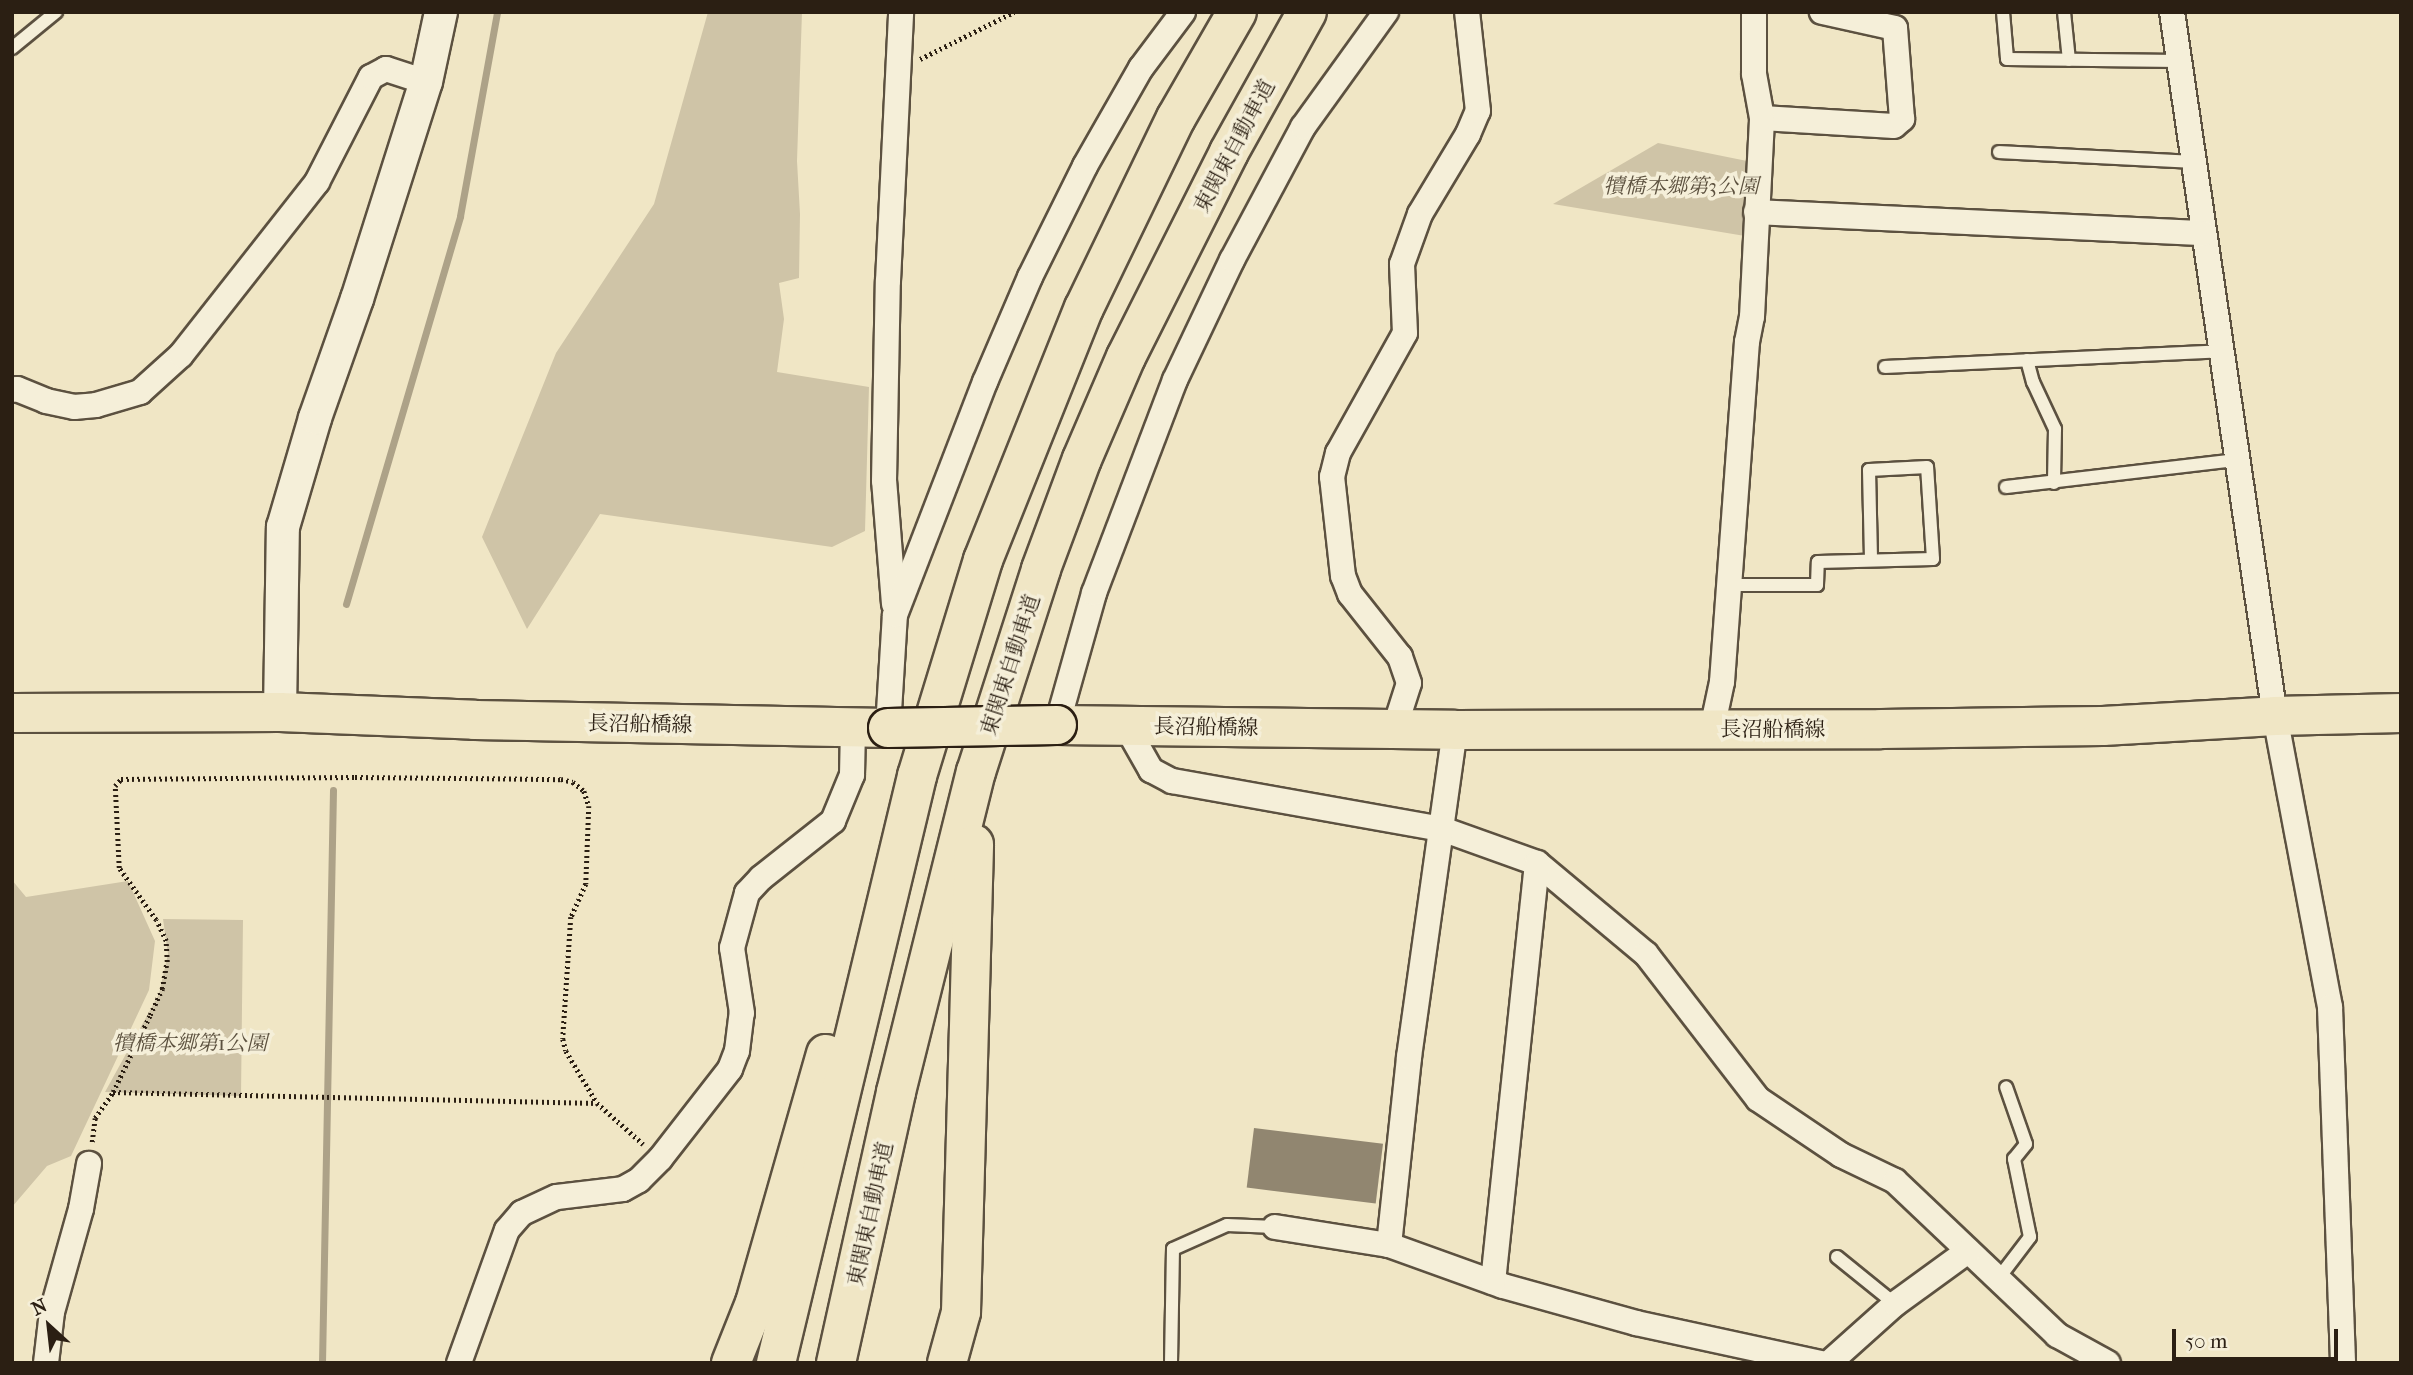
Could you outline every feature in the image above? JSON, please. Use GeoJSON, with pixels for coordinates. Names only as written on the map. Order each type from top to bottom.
{"type":"FeatureCollection","features":[{"type":"Feature","properties":{"kind":"main road"},"geometry":{"type":"LineString","coordinates":[[776,1363],[917,776],[983,560],[1084,308],[1175,118],[1237,12]]}},
{"type":"Feature","properties":{"kind":"main road","name":"東関東自動車道"},"geometry":{"type":"LineString","coordinates":[[836,1363],[895,1092],[976,772],[1041,569],[1082,459],[1126,358],[1229,152],[1307,12]]}},
{"type":"Feature","properties":{"kind":"main road"},"geometry":{"type":"LineString","coordinates":[[1229,152],[1318,12]]}},
{"type":"Feature","properties":{"kind":"main road","name":"長沼船橋線"},"geometry":{"type":"LineString","coordinates":[[12,713],[280,712],[871,729],[1057,725],[1394,730],[2103,726],[2275,716],[2401,713]]}},
{"type":"Feature","properties":{"kind":"main road"},"geometry":{"type":"LineString","coordinates":[[947,1363],[961,1312],[976,772]]}},
{"type":"Feature","properties":{"kind":"main road"},"geometry":{"type":"LineString","coordinates":[[732,1363],[755,1303],[878,871],[917,776]]}},
{"type":"Feature","properties":{"kind":"street"},"geometry":{"type":"LineString","coordinates":[[280,712],[283,527],[315,418],[357,299],[426,82],[440,12]]}},
{"type":"Feature","properties":{"kind":"street"},"geometry":{"type":"LineString","coordinates":[[895,615],[884,481],[888,281],[901,68],[901,12]]}},
{"type":"Feature","properties":{"kind":"street"},"geometry":{"type":"LineString","coordinates":[[459,1363],[507,1230],[522,1213],[556,1197],[623,1189],[639,1180],[660,1159],[730,1069],[737,1051],[742,1013],[732,948],[747,893],[761,878],[833,821],[871,729],[895,615],[925,531],[1031,277],[1085,166],[1141,68],[1183,12]]}},
{"type":"Feature","properties":{"kind":"street"},"geometry":{"type":"LineString","coordinates":[[1057,725],[1094,593],[1175,380],[1232,260],[1303,127],[1386,12]]}},
{"type":"Feature","properties":{"kind":"street"},"geometry":{"type":"LineString","coordinates":[[1394,730],[1409,683],[1400,657],[1350,594],[1343,576],[1332,477],[1338,453],[1405,333],[1402,264],[1420,214],[1468,134],[1478,111],[1466,12]]}},
{"type":"Feature","properties":{"kind":"street"},"geometry":{"type":"LineString","coordinates":[[1712,729],[1722,682],[1746,342],[1752,317],[1762,118],[1754,74],[1754,12]]}},
{"type":"Feature","properties":{"kind":"street"},"geometry":{"type":"LineString","coordinates":[[1762,118],[1894,126],[1902,119],[1895,27],[1822,12]]}},
{"type":"Feature","properties":{"kind":"street"},"geometry":{"type":"LineString","coordinates":[[2172,12],[2275,716],[2330,1007],[2343,1363]]}},
{"type":"Feature","properties":{"kind":"street"},"geometry":{"type":"LineString","coordinates":[[12,390],[17,389],[46,401],[74,407],[96,405],[141,392],[181,355],[317,182],[371,77],[386,69],[426,82]]}},
{"type":"Feature","properties":{"kind":"street"},"geometry":{"type":"LineString","coordinates":[[1756,212],[2204,233]]}},
{"type":"Feature","properties":{"kind":"street"},"geometry":{"type":"LineString","coordinates":[[1126,726],[1151,771],[1172,782],[1442,829],[1537,863],[1646,954],[1758,1099],[1841,1154],[1895,1181],[2057,1335],[2108,1363]]}},
{"type":"Feature","properties":{"kind":"street"},"geometry":{"type":"LineString","coordinates":[[1389,1244],[1409,1057],[1455,730]]}},
{"type":"Feature","properties":{"kind":"street"},"geometry":{"type":"LineString","coordinates":[[1493,1282],[1537,863]]}},
{"type":"Feature","properties":{"kind":"street"},"geometry":{"type":"LineString","coordinates":[[46,1363],[52,1312],[81,1209],[89,1164]]}},
{"type":"Feature","properties":{"kind":"street"},"geometry":{"type":"LineString","coordinates":[[1275,1227],[1389,1244],[1493,1282],[1636,1323],[1821,1363]]}},
{"type":"Feature","properties":{"kind":"street"},"geometry":{"type":"LineString","coordinates":[[1829,1363],[1895,1304],[1968,1251]]}},
{"type":"Feature","properties":{"kind":"lane"},"geometry":{"type":"LineString","coordinates":[[12,48],[56,12]]}},
{"type":"Feature","properties":{"kind":"lane"},"geometry":{"type":"LineString","coordinates":[[2003,12],[2007,59],[2179,61]]}},
{"type":"Feature","properties":{"kind":"lane"},"geometry":{"type":"LineString","coordinates":[[2064,12],[2068,60]]}},
{"type":"Feature","properties":{"kind":"lane"},"geometry":{"type":"LineString","coordinates":[[1999,152],[2194,162]]}},
{"type":"Feature","properties":{"kind":"lane"},"geometry":{"type":"LineString","coordinates":[[1885,367],[2221,351]]}},
{"type":"Feature","properties":{"kind":"lane"},"geometry":{"type":"LineString","coordinates":[[2027,360],[2033,382],[2055,429],[2054,483]]}},
{"type":"Feature","properties":{"kind":"lane"},"geometry":{"type":"LineString","coordinates":[[2006,487],[2237,460]]}},
{"type":"Feature","properties":{"kind":"lane"},"geometry":{"type":"LineString","coordinates":[[1728,585],[1817,585],[1818,562],[1933,559],[1927,467],[1869,470],[1871,560]]}},
{"type":"Feature","properties":{"kind":"lane"},"geometry":{"type":"LineString","coordinates":[[1998,1279],[2031,1237],[2014,1159],[2026,1144],[2007,1087]]}},
{"type":"Feature","properties":{"kind":"lane"},"geometry":{"type":"LineString","coordinates":[[1171,1363],[1173,1249],[1227,1224],[1275,1227]]}},
{"type":"Feature","properties":{"kind":"lane"},"geometry":{"type":"LineString","coordinates":[[1837,1257],[1895,1304]]}},
{"type":"Feature","properties":{"kind":"path"},"geometry":{"type":"LineString","coordinates":[[901,68],[1014,12]]}},
{"type":"Feature","properties":{"kind":"path"},"geometry":{"type":"LineString","coordinates":[[89,1164],[95,1118],[113,1092],[162,989],[167,962],[166,941],[156,919],[119,868],[116,786],[121,779],[561,779],[573,782],[583,791],[589,806],[586,884],[570,917],[563,1039],[566,1051],[597,1103],[660,1159]]}},
{"type":"Feature","properties":{"kind":"path"},"geometry":{"type":"LineString","coordinates":[[113,1092],[597,1103]]}},
{"type":"Feature","properties":{"kind":"green space"},"geometry":{"type":"Polygon","coordinates":[[[708,12],[802,12],[797,161],[799,278],[779,283],[784,319],[777,372],[869,387],[865,531],[832,547],[600,514],[527,629],[482,537],[556,353],[654,204],[708,12]]]}},
{"type":"Feature","properties":{"kind":"green space","name":"犢橋本郷第3公園"},"geometry":{"type":"Polygon","coordinates":[[[1658,143],[1752,162],[1745,236],[1553,204],[1658,143]]]}},
{"type":"Feature","properties":{"kind":"green space"},"geometry":{"type":"Polygon","coordinates":[[[12,880],[26,897],[128,881],[155,941],[149,990],[71,1156],[47,1166],[12,1207],[12,880]]]}},
{"type":"Feature","properties":{"kind":"green space","name":"犢橋本郷第1公園"},"geometry":{"type":"Polygon","coordinates":[[[163,919],[243,920],[241,1096],[105,1092],[159,994],[168,954],[163,919]]]}},
{"type":"Feature","properties":{"kind":"building"},"geometry":{"type":"Polygon","coordinates":[[[1254,1128],[1383,1144],[1376,1203],[1247,1188],[1254,1128]]]}},
{"type":"Feature","properties":{"kind":"waterway"},"geometry":{"type":"LineString","coordinates":[[346,604],[460,216],[497,12]]}},
{"type":"Feature","properties":{"kind":"waterway"},"geometry":{"type":"LineString","coordinates":[[322,1363],[333,790]]}}]}
